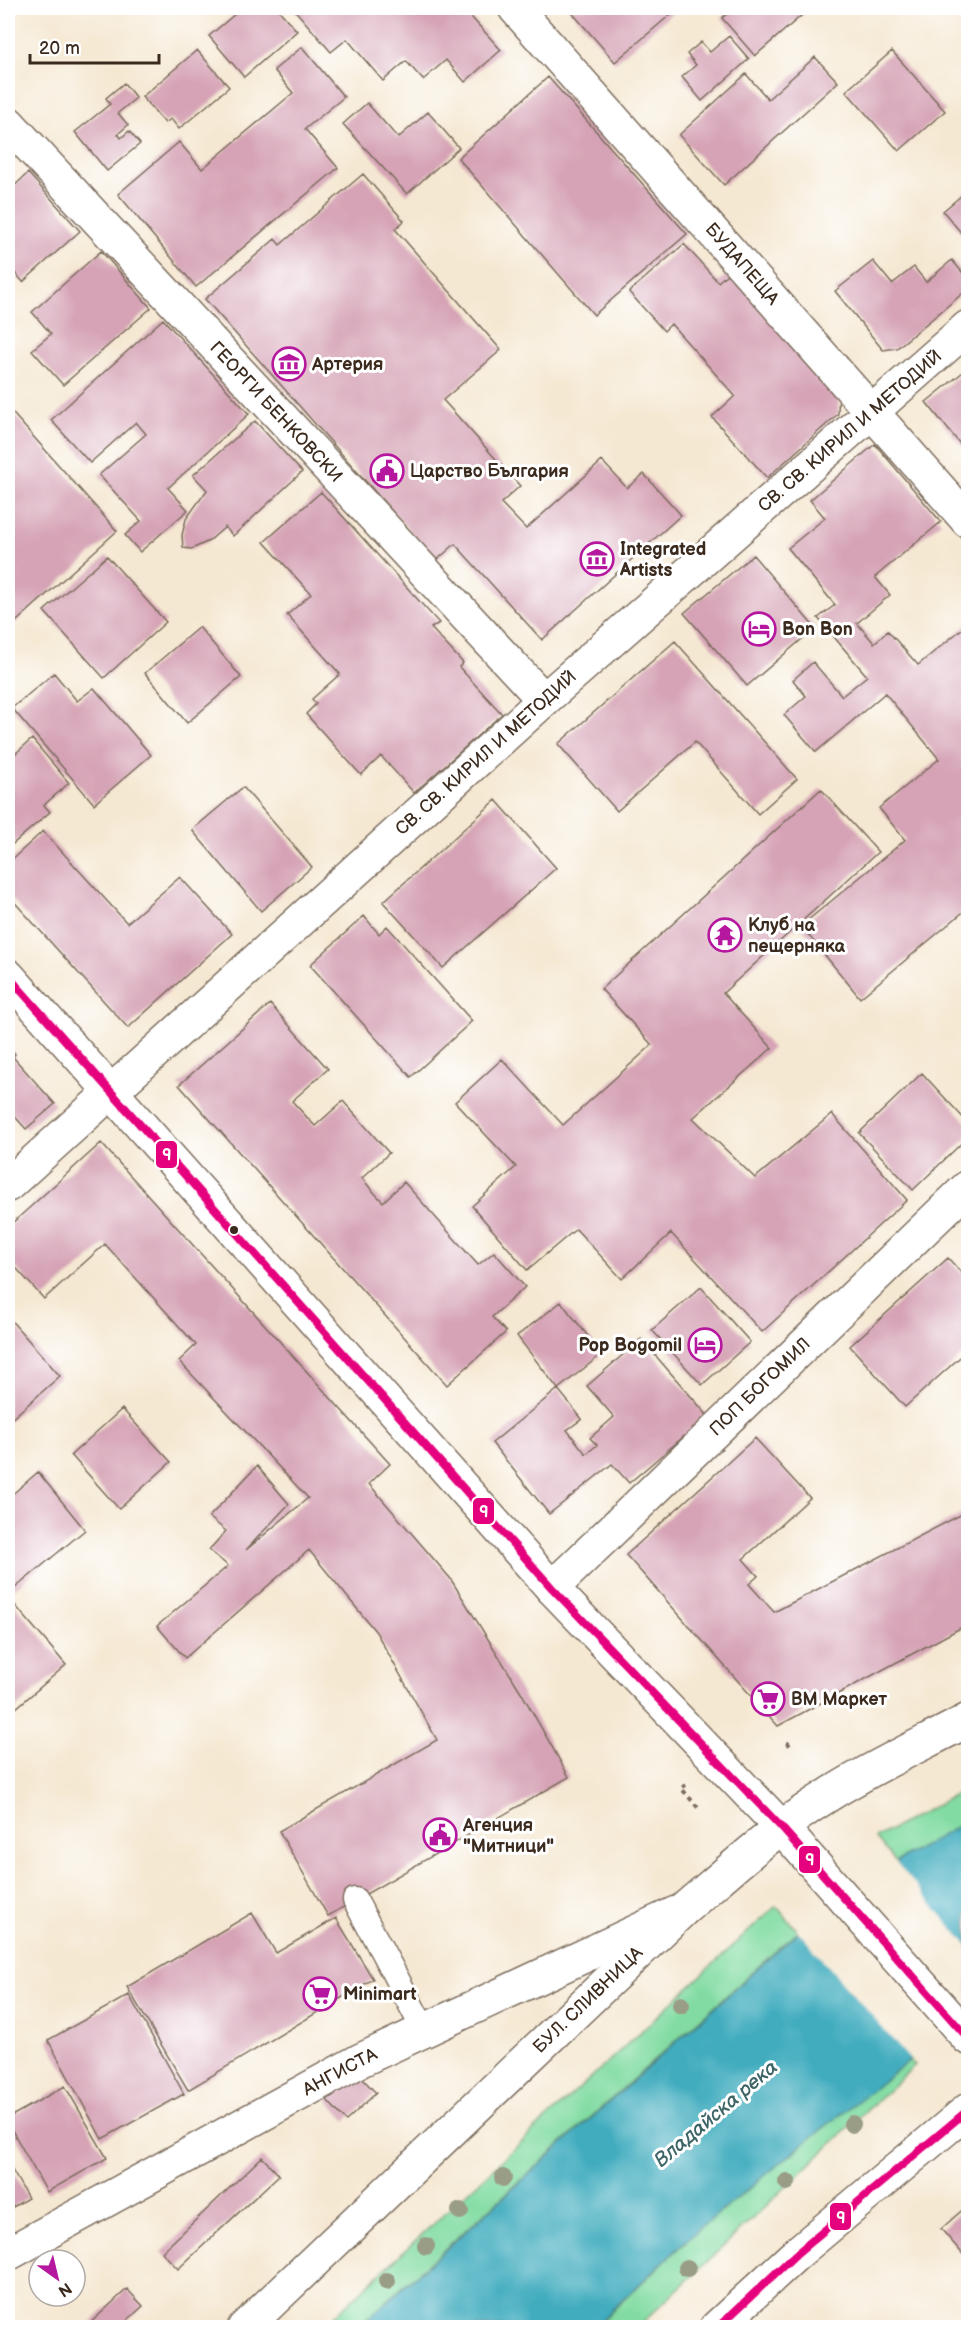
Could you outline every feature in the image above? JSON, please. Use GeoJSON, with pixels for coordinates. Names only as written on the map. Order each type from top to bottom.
{"type":"FeatureCollection","features":[{"type":"Feature","properties":{"kind":"street","name":"БУДАПЕЩА"},"geometry":{"type":"LineString","coordinates":[[515,8],[969,522]]}},
{"type":"Feature","properties":{"kind":"street","name":"ГЕОРГИ БЕНКОВСКИ"},"geometry":{"type":"LineString","coordinates":[[8,123],[544,700]]}},
{"type":"Feature","properties":{"kind":"street","name":"СВ. СВ. КИРИЛ И МЕТОДИЙ"},"geometry":{"type":"LineString","coordinates":[[8,1185],[544,700],[969,327]]}},
{"type":"Feature","properties":{"kind":"street"},"geometry":{"type":"LineString","coordinates":[[8,976],[552,1588],[781,1827],[966,2035]]}},
{"type":"Feature","properties":{"kind":"street","name":"ПОП БОГОМИЛ"},"geometry":{"type":"LineString","coordinates":[[552,1588],[969,1187]]}},
{"type":"Feature","properties":{"kind":"street","name":"БУЛ. СЛИВНИЦА"},"geometry":{"type":"LineString","coordinates":[[244,2328],[683,1910],[781,1827],[828,1795],[969,1720]]}},
{"type":"Feature","properties":{"kind":"street","name":"АНГИСТА"},"geometry":{"type":"LineString","coordinates":[[8,2254],[361,2060],[683,1910]]}},
{"type":"Feature","properties":{"kind":"street"},"geometry":{"type":"LineString","coordinates":[[716,2328],[796,2254],[969,2110]]}},
{"type":"Feature","properties":{"kind":"lane"},"geometry":{"type":"LineString","coordinates":[[355,1900],[424,2030]]}},
{"type":"Feature","properties":{"kind":"path"},"geometry":{"type":"LineString","coordinates":[[787,1742],[792,1748]]}},
{"type":"Feature","properties":{"kind":"path"},"geometry":{"type":"LineString","coordinates":[[681,1788],[700,1810]]}},
{"type":"Feature","properties":{"kind":"green space"},"geometry":{"type":"Polygon","coordinates":[[[968,1788],[968,1820],[896,1862],[875,1838],[968,1788]]]}},
{"type":"Feature","properties":{"kind":"green space"},"geometry":{"type":"Polygon","coordinates":[[[776,1906],[798,1931],[358,2327],[321,2328],[776,1906]]]}},
{"type":"Feature","properties":{"kind":"green space"},"geometry":{"type":"Polygon","coordinates":[[[910,2060],[915,2065],[638,2327],[594,2328],[692,2235],[910,2060]]]}},
{"type":"Feature","properties":{"kind":"water","name":"Владайска река"},"geometry":{"type":"Polygon","coordinates":[[[968,1820],[968,2020],[910,2060],[692,2235],[594,2327],[358,2328],[798,1932],[896,1862],[968,1820]]]}},
{"type":"Feature","properties":{"kind":"pier"},"geometry":{"type":"Polygon","coordinates":[[[894,1860],[968,1946],[968,2024],[912,2062],[796,1929],[894,1860]]]}},
{"type":"Feature","properties":{"kind":"building"},"geometry":{"type":"Polygon","coordinates":[[[242,8],[277,8],[297,31],[244,77],[209,36],[242,8]]]}},
{"type":"Feature","properties":{"kind":"building"},"geometry":{"type":"Polygon","coordinates":[[[293,8],[463,8],[501,50],[465,82],[446,60],[423,80],[406,61],[383,81],[347,39],[331,52],[293,8]]]}},
{"type":"Feature","properties":{"kind":"building"},"geometry":{"type":"Polygon","coordinates":[[[568,8],[678,8],[615,62],[568,8]]]}},
{"type":"Feature","properties":{"kind":"building"},"geometry":{"type":"Polygon","coordinates":[[[734,8],[810,8],[755,56],[722,18],[734,8]]]}},
{"type":"Feature","properties":{"kind":"building"},"geometry":{"type":"Polygon","coordinates":[[[729,36],[749,59],[702,101],[682,77],[696,65],[687,54],[701,42],[710,52],[729,36]]]}},
{"type":"Feature","properties":{"kind":"building"},"geometry":{"type":"Polygon","coordinates":[[[302,47],[344,97],[305,129],[338,168],[196,287],[118,194],[179,142],[202,169],[293,93],[274,70],[302,47]]]}},
{"type":"Feature","properties":{"kind":"building"},"geometry":{"type":"Polygon","coordinates":[[[197,50],[229,87],[179,129],[171,119],[165,123],[142,97],[197,50]]]}},
{"type":"Feature","properties":{"kind":"building"},"geometry":{"type":"Polygon","coordinates":[[[892,51],[945,111],[899,151],[846,91],[892,51]]]}},
{"type":"Feature","properties":{"kind":"building"},"geometry":{"type":"Polygon","coordinates":[[[815,57],[838,82],[724,185],[679,135],[746,74],[768,99],[815,57]]]}},
{"type":"Feature","properties":{"kind":"building"},"geometry":{"type":"Polygon","coordinates":[[[548,77],[687,234],[594,315],[458,158],[548,77]]]}},
{"type":"Feature","properties":{"kind":"building"},"geometry":{"type":"Polygon","coordinates":[[[124,83],[136,98],[118,113],[128,125],[118,134],[121,138],[129,131],[140,144],[107,171],[75,132],[110,104],[106,98],[124,83]]]}},
{"type":"Feature","properties":{"kind":"building"},"geometry":{"type":"Polygon","coordinates":[[[367,103],[398,138],[428,112],[459,148],[407,194],[343,124],[367,103]]]}},
{"type":"Feature","properties":{"kind":"building"},"geometry":{"type":"Polygon","coordinates":[[[28,173],[80,231],[23,282],[8,265],[8,192],[28,173]]]}},
{"type":"Feature","properties":{"kind":"building"},"geometry":{"type":"Polygon","coordinates":[[[363,174],[404,221],[395,229],[501,350],[443,400],[520,486],[501,503],[526,529],[602,461],[627,488],[644,474],[681,515],[542,640],[455,544],[436,561],[205,299],[275,239],[280,245],[363,174]]]}},
{"type":"Feature","properties":{"kind":"building"},"geometry":{"type":"Polygon","coordinates":[[[968,190],[968,241],[943,211],[968,190]]]}},
{"type":"Feature","properties":{"kind":"building"},"geometry":{"type":"Polygon","coordinates":[[[684,244],[718,282],[733,269],[839,388],[838,414],[767,478],[712,417],[735,396],[671,324],[664,331],[629,292],[684,244]]]}},
{"type":"Feature","properties":{"kind":"building"},"geometry":{"type":"Polygon","coordinates":[[[101,251],[151,308],[63,385],[32,350],[51,334],[32,312],[101,251]]]}},
{"type":"Feature","properties":{"kind":"building"},"geometry":{"type":"Polygon","coordinates":[[[952,260],[968,279],[968,289],[897,348],[883,350],[835,291],[873,261],[892,284],[914,267],[926,282],[952,260]]]}},
{"type":"Feature","properties":{"kind":"building"},"geometry":{"type":"Polygon","coordinates":[[[163,319],[249,414],[168,488],[188,510],[140,552],[125,535],[141,521],[99,475],[146,434],[136,422],[90,463],[51,420],[163,319]]]}},
{"type":"Feature","properties":{"kind":"building"},"geometry":{"type":"Polygon","coordinates":[[[968,368],[968,454],[926,402],[968,368]]]}},
{"type":"Feature","properties":{"kind":"building"},"geometry":{"type":"Polygon","coordinates":[[[8,408],[117,531],[8,629],[8,408]]]}},
{"type":"Feature","properties":{"kind":"building"},"geometry":{"type":"Polygon","coordinates":[[[255,421],[302,472],[233,536],[225,527],[209,541],[192,549],[183,548],[182,535],[186,519],[207,490],[193,475],[255,421]]]}},
{"type":"Feature","properties":{"kind":"building"},"geometry":{"type":"Polygon","coordinates":[[[875,444],[941,522],[875,577],[890,595],[857,623],[874,643],[888,631],[918,665],[968,624],[968,908],[860,998],[801,926],[905,840],[879,808],[939,759],[885,693],[816,752],[784,715],[806,696],[793,680],[813,662],[842,696],[867,676],[818,618],[835,605],[788,548],[825,518],[810,500],[875,444]]]}},
{"type":"Feature","properties":{"kind":"building"},"geometry":{"type":"Polygon","coordinates":[[[321,492],[439,623],[431,628],[463,663],[459,667],[502,714],[414,793],[381,756],[361,775],[306,714],[316,704],[312,699],[340,674],[287,615],[311,594],[264,542],[321,492]]]}},
{"type":"Feature","properties":{"kind":"building"},"geometry":{"type":"Polygon","coordinates":[[[753,555],[815,628],[747,686],[684,613],[753,555]]]}},
{"type":"Feature","properties":{"kind":"building"},"geometry":{"type":"Polygon","coordinates":[[[107,556],[166,622],[104,678],[44,611],[107,556]]]}},
{"type":"Feature","properties":{"kind":"building"},"geometry":{"type":"Polygon","coordinates":[[[199,627],[241,677],[187,723],[145,673],[199,627]]]}},
{"type":"Feature","properties":{"kind":"building"},"geometry":{"type":"Polygon","coordinates":[[[675,641],[797,779],[758,814],[695,742],[617,811],[558,744],[675,641]]]}},
{"type":"Feature","properties":{"kind":"building"},"geometry":{"type":"Polygon","coordinates":[[[54,673],[77,701],[94,688],[151,755],[94,804],[12,708],[54,673]]]}},
{"type":"Feature","properties":{"kind":"building"},"geometry":{"type":"Polygon","coordinates":[[[32,739],[69,783],[44,805],[50,812],[8,848],[8,760],[32,739]]]}},
{"type":"Feature","properties":{"kind":"building"},"geometry":{"type":"Polygon","coordinates":[[[243,787],[312,867],[261,911],[192,830],[243,787]]]}},
{"type":"Feature","properties":{"kind":"building"},"geometry":{"type":"Polygon","coordinates":[[[821,789],[878,852],[723,993],[772,1048],[693,1118],[755,1178],[832,1114],[907,1200],[762,1332],[671,1233],[622,1279],[576,1229],[527,1270],[472,1206],[516,1167],[455,1102],[502,1059],[563,1125],[652,1045],[601,989],[821,789]]]}},
{"type":"Feature","properties":{"kind":"building"},"geometry":{"type":"Polygon","coordinates":[[[496,800],[556,868],[443,968],[383,902],[496,800]]]}},
{"type":"Feature","properties":{"kind":"building"},"geometry":{"type":"Polygon","coordinates":[[[43,831],[127,923],[180,877],[232,934],[128,1028],[8,895],[8,863],[43,831]]]}},
{"type":"Feature","properties":{"kind":"building"},"geometry":{"type":"Polygon","coordinates":[[[364,916],[379,934],[387,926],[472,1021],[411,1077],[310,965],[364,916]]]}},
{"type":"Feature","properties":{"kind":"building"},"geometry":{"type":"Polygon","coordinates":[[[270,1004],[328,1069],[292,1101],[315,1126],[343,1101],[389,1153],[362,1178],[370,1188],[383,1202],[404,1182],[478,1265],[494,1252],[525,1287],[492,1317],[506,1332],[447,1385],[179,1085],[270,1004]]]}},
{"type":"Feature","properties":{"kind":"building"},"geometry":{"type":"Polygon","coordinates":[[[8,1046],[15,1054],[13,1057],[55,1104],[26,1129],[8,1109],[8,1046]]]}},
{"type":"Feature","properties":{"kind":"building"},"geometry":{"type":"Polygon","coordinates":[[[922,1073],[968,1123],[968,1137],[913,1190],[859,1133],[922,1073]]]}},
{"type":"Feature","properties":{"kind":"building"},"geometry":{"type":"Polygon","coordinates":[[[101,1143],[390,1464],[369,1484],[450,1578],[521,1692],[569,1777],[328,1916],[279,1831],[437,1740],[376,1632],[309,1550],[185,1658],[157,1626],[228,1566],[209,1550],[226,1531],[209,1517],[257,1466],[289,1504],[246,1550],[308,1498],[179,1361],[196,1345],[105,1244],[44,1299],[8,1259],[8,1227],[101,1143]]]}},
{"type":"Feature","properties":{"kind":"building"},"geometry":{"type":"Polygon","coordinates":[[[948,1258],[968,1280],[968,1350],[905,1407],[850,1346],[948,1258]]]}},
{"type":"Feature","properties":{"kind":"building"},"geometry":{"type":"Polygon","coordinates":[[[701,1287],[750,1342],[702,1385],[652,1330],[701,1287]]]}},
{"type":"Feature","properties":{"kind":"building"},"geometry":{"type":"Polygon","coordinates":[[[561,1302],[602,1354],[558,1389],[517,1336],[561,1302]]]}},
{"type":"Feature","properties":{"kind":"building"},"geometry":{"type":"Polygon","coordinates":[[[8,1317],[60,1376],[8,1422],[8,1317]]]}},
{"type":"Feature","properties":{"kind":"building"},"geometry":{"type":"Polygon","coordinates":[[[641,1339],[708,1416],[629,1483],[612,1464],[549,1514],[492,1443],[558,1389],[582,1419],[567,1430],[586,1454],[597,1445],[590,1438],[614,1417],[587,1386],[641,1339]]]}},
{"type":"Feature","properties":{"kind":"building"},"geometry":{"type":"Polygon","coordinates":[[[122,1409],[171,1462],[119,1509],[71,1455],[122,1409]]]}},
{"type":"Feature","properties":{"kind":"building"},"geometry":{"type":"Polygon","coordinates":[[[755,1438],[810,1498],[743,1559],[758,1576],[749,1584],[774,1612],[968,1511],[968,1624],[778,1726],[626,1555],[755,1438]]]}},
{"type":"Feature","properties":{"kind":"building"},"geometry":{"type":"Polygon","coordinates":[[[38,1472],[85,1530],[14,1589],[8,1581],[8,1498],[38,1472]]]}},
{"type":"Feature","properties":{"kind":"building"},"geometry":{"type":"Polygon","coordinates":[[[8,1597],[66,1665],[8,1715],[8,1597]]]}},
{"type":"Feature","properties":{"kind":"building"},"geometry":{"type":"Polygon","coordinates":[[[252,1913],[276,1953],[336,1918],[373,1979],[188,2090],[127,1987],[252,1913]]]}},
{"type":"Feature","properties":{"kind":"building"},"geometry":{"type":"Polygon","coordinates":[[[129,1995],[184,2094],[102,2139],[48,2040],[129,1995]]]}},
{"type":"Feature","properties":{"kind":"building"},"geometry":{"type":"Polygon","coordinates":[[[360,2076],[376,2093],[346,2121],[327,2100],[360,2076]]]}},
{"type":"Feature","properties":{"kind":"building"},"geometry":{"type":"Polygon","coordinates":[[[65,2086],[107,2158],[47,2192],[8,2123],[8,2118],[65,2086]]]}},
{"type":"Feature","properties":{"kind":"building"},"geometry":{"type":"Polygon","coordinates":[[[262,2157],[279,2175],[178,2269],[162,2252],[262,2157]]]}},
{"type":"Feature","properties":{"kind":"building"},"geometry":{"type":"Polygon","coordinates":[[[8,2163],[28,2198],[8,2210],[8,2163]]]}},
{"type":"Feature","properties":{"kind":"building"},"geometry":{"type":"Polygon","coordinates":[[[968,2205],[968,2260],[941,2229],[968,2205]]]}},
{"type":"Feature","properties":{"kind":"building"},"geometry":{"type":"Polygon","coordinates":[[[127,2289],[143,2306],[119,2328],[85,2328],[127,2289]]]}},
{"type":"Feature","properties":{"kind":"transit line","name":"9"},"geometry":{"type":"LineString","coordinates":[[8,976],[552,1588],[781,1827],[968,2038]]}},
{"type":"Feature","properties":{"kind":"transit line","name":"9"},"geometry":{"type":"LineString","coordinates":[[717,2328],[796,2254],[968,2110]]}},
{"type":"Feature","properties":{"kind":"place","name":"Артерия"},"geometry":{"type":"Point","coordinates":[289,364]}},
{"type":"Feature","properties":{"kind":"place","name":"Царство България"},"geometry":{"type":"Point","coordinates":[387,471]}},
{"type":"Feature","properties":{"kind":"place","name":"Integrated Artists"},"geometry":{"type":"Point","coordinates":[597,559]}},
{"type":"Feature","properties":{"kind":"place","name":"Bon Bon"},"geometry":{"type":"Point","coordinates":[759,629]}},
{"type":"Feature","properties":{"kind":"place","name":"Клуб на пещерняка"},"geometry":{"type":"Point","coordinates":[725,935]}},
{"type":"Feature","properties":{"kind":"place","name":"Pop Bogomil"},"geometry":{"type":"Point","coordinates":[705,1345]}},
{"type":"Feature","properties":{"kind":"place","name":"ВМ Маркет"},"geometry":{"type":"Point","coordinates":[768,1699]}},
{"type":"Feature","properties":{"kind":"place","name":"Агенция \"Митници\""},"geometry":{"type":"Point","coordinates":[440,1835]}},
{"type":"Feature","properties":{"kind":"place","name":"Minimart"},"geometry":{"type":"Point","coordinates":[320,1994]}}]}
